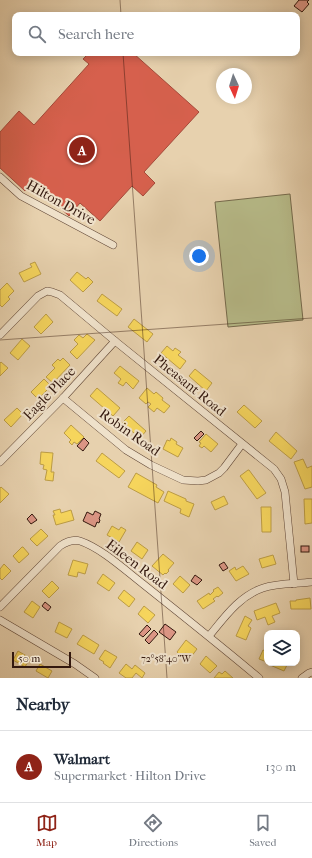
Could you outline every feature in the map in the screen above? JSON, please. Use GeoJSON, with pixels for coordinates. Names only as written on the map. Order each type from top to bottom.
{"type":"FeatureCollection","features":[{"type":"Feature","properties":{"kind":"street","name":"Hilton Drive"},"geometry":{"type":"LineString","coordinates":[[0,177],[22,196],[113,245]]}},
{"type":"Feature","properties":{"kind":"street","name":"Pheasant Road"},"geometry":{"type":"LineString","coordinates":[[0,335],[38,296],[47,291],[60,295],[274,469],[284,485],[294,584]]}},
{"type":"Feature","properties":{"kind":"street","name":"Eagle Place"},"geometry":{"type":"LineString","coordinates":[[0,462],[63,398],[115,341]]}},
{"type":"Feature","properties":{"kind":"street","name":"Robin Road"},"geometry":{"type":"LineString","coordinates":[[63,398],[126,450],[183,480],[206,480],[216,475],[224,468],[242,444]]}},
{"type":"Feature","properties":{"kind":"street","name":"Eileen Road"},"geometry":{"type":"LineString","coordinates":[[0,607],[60,546],[71,541],[78,541],[107,556],[209,636],[259,678]]}},
{"type":"Feature","properties":{"kind":"street"},"geometry":{"type":"LineString","coordinates":[[209,636],[233,607],[253,592],[269,586],[312,582]]}},
{"type":"Feature","properties":{"kind":"street"},"geometry":{"type":"LineString","coordinates":[[0,620],[75,664],[95,678]]}},
{"type":"Feature","properties":{"kind":"street"},"geometry":{"type":"LineString","coordinates":[[302,678],[312,672]]}},
{"type":"Feature","properties":{"kind":"green space"},"geometry":{"type":"Polygon","coordinates":[[[290,194],[303,320],[228,327],[215,202],[290,194]]]}},
{"type":"Feature","properties":{"kind":"building: Homes"},"geometry":{"type":"Polygon","coordinates":[[[35,262],[41,274],[24,282],[19,273],[32,267],[30,264],[35,262]]]}},
{"type":"Feature","properties":{"kind":"building: Homes"},"geometry":{"type":"Polygon","coordinates":[[[77,272],[86,279],[88,277],[93,282],[83,292],[70,280],[77,272]]]}},
{"type":"Feature","properties":{"kind":"building: Homes"},"geometry":{"type":"Polygon","coordinates":[[[7,283],[14,291],[8,297],[10,299],[2,307],[0,305],[0,290],[7,283]]]}},
{"type":"Feature","properties":{"kind":"building: Homes"},"geometry":{"type":"Polygon","coordinates":[[[102,294],[122,309],[117,316],[97,301],[102,294]]]}},
{"type":"Feature","properties":{"kind":"building: Homes"},"geometry":{"type":"Polygon","coordinates":[[[46,314],[53,322],[41,334],[34,327],[46,314]]]}},
{"type":"Feature","properties":{"kind":"building: Homes"},"geometry":{"type":"Polygon","coordinates":[[[134,319],[153,334],[147,342],[128,327],[134,319]]]}},
{"type":"Feature","properties":{"kind":"building: Homes"},"geometry":{"type":"Polygon","coordinates":[[[87,334],[95,340],[77,359],[70,352],[78,344],[74,340],[79,335],[83,338],[87,334]]]}},
{"type":"Feature","properties":{"kind":"building: Homes"},"geometry":{"type":"Polygon","coordinates":[[[22,339],[30,346],[18,360],[10,353],[22,339]]]}},
{"type":"Feature","properties":{"kind":"building: Homes"},"geometry":{"type":"Polygon","coordinates":[[[167,346],[173,351],[175,348],[181,352],[178,355],[186,361],[180,369],[161,353],[167,346]]]}},
{"type":"Feature","properties":{"kind":"building: Homes"},"geometry":{"type":"Polygon","coordinates":[[[63,358],[70,365],[53,383],[46,377],[55,368],[52,365],[58,359],[60,361],[63,358]]]}},
{"type":"Feature","properties":{"kind":"building: Homes"},"geometry":{"type":"Polygon","coordinates":[[[1,362],[8,368],[0,376],[0,363],[1,362]]]}},
{"type":"Feature","properties":{"kind":"building: Homes"},"geometry":{"type":"Polygon","coordinates":[[[120,366],[139,381],[133,389],[126,382],[123,386],[118,383],[121,379],[114,373],[120,366]]]}},
{"type":"Feature","properties":{"kind":"building: Homes"},"geometry":{"type":"Polygon","coordinates":[[[195,369],[212,383],[206,391],[189,376],[195,369]]]}},
{"type":"Feature","properties":{"kind":"building: Homes"},"geometry":{"type":"Polygon","coordinates":[[[44,379],[51,386],[38,399],[31,392],[44,379]]]}},
{"type":"Feature","properties":{"kind":"building: Homes"},"geometry":{"type":"Polygon","coordinates":[[[97,388],[120,408],[113,416],[90,396],[97,388]]]}},
{"type":"Feature","properties":{"kind":"building: Homes"},"geometry":{"type":"Polygon","coordinates":[[[147,388],[154,394],[156,392],[163,398],[162,400],[170,406],[164,413],[157,408],[154,412],[148,407],[151,404],[148,402],[146,404],[139,398],[147,388]]]}},
{"type":"Feature","properties":{"kind":"building: Homes"},"geometry":{"type":"Polygon","coordinates":[[[244,405],[262,421],[255,428],[237,412],[244,405]]]}},
{"type":"Feature","properties":{"kind":"building: Homes"},"geometry":{"type":"Polygon","coordinates":[[[17,408],[23,414],[11,427],[4,420],[17,408]]]}},
{"type":"Feature","properties":{"kind":"building: Homes"},"geometry":{"type":"Polygon","coordinates":[[[129,416],[146,431],[140,438],[122,423],[129,416]]]}},
{"type":"Feature","properties":{"kind":"building: Homes"},"geometry":{"type":"Polygon","coordinates":[[[71,425],[84,437],[77,444],[74,442],[72,445],[69,442],[71,440],[64,433],[71,425]]]}},
{"type":"Feature","properties":{"kind":"building: Homes"},"geometry":{"type":"Polygon","coordinates":[[[276,432],[297,451],[291,459],[269,441],[276,432]]]}},
{"type":"Feature","properties":{"kind":"building: Homes"},"geometry":{"type":"Polygon","coordinates":[[[206,434],[218,444],[211,452],[204,446],[202,448],[199,446],[201,443],[199,442],[206,434]]]}},
{"type":"Feature","properties":{"kind":"building: Homes"},"geometry":{"type":"Polygon","coordinates":[[[171,438],[177,442],[176,444],[183,448],[178,457],[163,449],[167,440],[170,441],[171,438]]]}},
{"type":"Feature","properties":{"kind":"building: Homes"},"geometry":{"type":"Polygon","coordinates":[[[41,452],[53,453],[51,472],[54,472],[53,481],[45,480],[47,470],[43,469],[44,465],[40,464],[41,452]]]}},
{"type":"Feature","properties":{"kind":"building: Homes"},"geometry":{"type":"Polygon","coordinates":[[[102,453],[125,471],[119,478],[96,461],[102,453]]]}},
{"type":"Feature","properties":{"kind":"building: Homes"},"geometry":{"type":"Polygon","coordinates":[[[303,459],[307,468],[312,466],[312,487],[305,489],[294,462],[303,459]]]}},
{"type":"Feature","properties":{"kind":"building: Homes"},"geometry":{"type":"Polygon","coordinates":[[[248,470],[266,493],[257,499],[240,476],[248,470]]]}},
{"type":"Feature","properties":{"kind":"building: Homes"},"geometry":{"type":"Polygon","coordinates":[[[136,473],[157,485],[156,487],[164,492],[158,503],[128,487],[136,473]]]}},
{"type":"Feature","properties":{"kind":"building: Homes"},"geometry":{"type":"Polygon","coordinates":[[[1,487],[9,494],[0,503],[0,488],[1,487]]]}},
{"type":"Feature","properties":{"kind":"building: Homes"},"geometry":{"type":"Polygon","coordinates":[[[168,491],[194,504],[189,517],[180,513],[181,509],[164,501],[168,491]]]}},
{"type":"Feature","properties":{"kind":"building: Homes"},"geometry":{"type":"Polygon","coordinates":[[[224,496],[228,504],[215,510],[211,502],[224,496]]]}},
{"type":"Feature","properties":{"kind":"building: Homes"},"geometry":{"type":"Polygon","coordinates":[[[304,499],[312,499],[312,523],[305,524],[304,499]]]}},
{"type":"Feature","properties":{"kind":"building: Homes"},"geometry":{"type":"Polygon","coordinates":[[[261,507],[271,507],[271,532],[262,532],[261,507]]]}},
{"type":"Feature","properties":{"kind":"building: Homes"},"geometry":{"type":"Polygon","coordinates":[[[60,509],[61,513],[71,510],[74,520],[56,525],[53,511],[60,509]]]}},
{"type":"Feature","properties":{"kind":"building: Homes"},"geometry":{"type":"Polygon","coordinates":[[[112,526],[119,530],[121,527],[126,530],[119,542],[107,535],[112,526]]]}},
{"type":"Feature","properties":{"kind":"building: Homes"},"geometry":{"type":"Polygon","coordinates":[[[41,529],[48,536],[37,546],[30,539],[41,529]]]}},
{"type":"Feature","properties":{"kind":"building: Homes"},"geometry":{"type":"Polygon","coordinates":[[[137,542],[148,550],[142,559],[131,551],[137,542]]]}},
{"type":"Feature","properties":{"kind":"building: Homes"},"geometry":{"type":"Polygon","coordinates":[[[22,547],[29,554],[19,563],[13,556],[22,547]]]}},
{"type":"Feature","properties":{"kind":"building: Homes"},"geometry":{"type":"Polygon","coordinates":[[[163,554],[174,563],[168,570],[169,571],[163,575],[152,566],[163,554]]]}},
{"type":"Feature","properties":{"kind":"building: Homes"},"geometry":{"type":"Polygon","coordinates":[[[273,555],[276,564],[262,568],[259,559],[273,555]]]}},
{"type":"Feature","properties":{"kind":"building: Homes"},"geometry":{"type":"Polygon","coordinates":[[[73,560],[88,564],[85,574],[78,572],[77,577],[68,575],[73,560]]]}},
{"type":"Feature","properties":{"kind":"building: Homes"},"geometry":{"type":"Polygon","coordinates":[[[4,564],[11,571],[2,580],[0,578],[0,569],[4,564]]]}},
{"type":"Feature","properties":{"kind":"building: Homes"},"geometry":{"type":"Polygon","coordinates":[[[243,566],[249,574],[236,581],[229,571],[235,567],[236,570],[243,566]]]}},
{"type":"Feature","properties":{"kind":"building: Homes"},"geometry":{"type":"Polygon","coordinates":[[[103,574],[115,583],[109,591],[97,583],[103,574]]]}},
{"type":"Feature","properties":{"kind":"building: Homes"},"geometry":{"type":"Polygon","coordinates":[[[180,576],[190,585],[183,593],[173,584],[180,576]]]}},
{"type":"Feature","properties":{"kind":"building: Homes"},"geometry":{"type":"Polygon","coordinates":[[[52,581],[59,588],[49,598],[42,591],[52,581]]]}},
{"type":"Feature","properties":{"kind":"building: Homes"},"geometry":{"type":"Polygon","coordinates":[[[218,587],[223,593],[213,599],[215,601],[203,609],[197,601],[209,593],[210,595],[214,591],[213,590],[218,587]]]}},
{"type":"Feature","properties":{"kind":"building: Homes"},"geometry":{"type":"Polygon","coordinates":[[[124,590],[135,599],[129,607],[118,598],[124,590]]]}},
{"type":"Feature","properties":{"kind":"building: Homes"},"geometry":{"type":"Polygon","coordinates":[[[310,598],[311,609],[291,609],[290,601],[310,598]]]}},
{"type":"Feature","properties":{"kind":"building: Homes"},"geometry":{"type":"Polygon","coordinates":[[[32,601],[40,607],[33,618],[24,612],[32,601]]]}},
{"type":"Feature","properties":{"kind":"building: Homes"},"geometry":{"type":"Polygon","coordinates":[[[276,603],[280,613],[272,616],[275,622],[268,625],[265,617],[257,620],[254,611],[276,603]]]}},
{"type":"Feature","properties":{"kind":"building: Homes"},"geometry":{"type":"Polygon","coordinates":[[[144,606],[155,615],[148,623],[138,614],[144,606]]]}},
{"type":"Feature","properties":{"kind":"building: Homes"},"geometry":{"type":"Polygon","coordinates":[[[245,616],[252,620],[248,626],[251,628],[246,640],[236,636],[245,616]]]}},
{"type":"Feature","properties":{"kind":"building: Homes"},"geometry":{"type":"Polygon","coordinates":[[[59,622],[72,629],[67,638],[55,632],[59,622]]]}},
{"type":"Feature","properties":{"kind":"building: Homes"},"geometry":{"type":"Polygon","coordinates":[[[83,635],[99,645],[94,654],[77,644],[83,635]]]}},
{"type":"Feature","properties":{"kind":"building: Homes"},"geometry":{"type":"Polygon","coordinates":[[[186,640],[197,649],[191,657],[185,653],[182,657],[177,652],[186,640]]]}},
{"type":"Feature","properties":{"kind":"building: Homes"},"geometry":{"type":"Polygon","coordinates":[[[105,650],[117,657],[110,668],[99,659],[105,650]]]}},
{"type":"Feature","properties":{"kind":"building: Homes"},"geometry":{"type":"Polygon","coordinates":[[[263,650],[264,650],[264,661],[259,659],[263,650]]]}},
{"type":"Feature","properties":{"kind":"building: Homes"},"geometry":{"type":"Polygon","coordinates":[[[18,651],[30,658],[25,667],[13,660],[18,651]]]}},
{"type":"Feature","properties":{"kind":"building: Homes"},"geometry":{"type":"Polygon","coordinates":[[[206,656],[217,666],[210,673],[200,664],[206,656]]]}},
{"type":"Feature","properties":{"kind":"building: Homes"},"geometry":{"type":"Polygon","coordinates":[[[40,664],[52,671],[48,678],[36,671],[40,664]]]}},
{"type":"Feature","properties":{"kind":"building: Homes"},"geometry":{"type":"Polygon","coordinates":[[[126,664],[132,669],[135,665],[145,673],[142,678],[136,673],[132,678],[126,678],[119,673],[126,664]]]}},
{"type":"Feature","properties":{"kind":"building: Homes"},"geometry":{"type":"Polygon","coordinates":[[[272,666],[286,666],[284,671],[272,666]]]}},
{"type":"Feature","properties":{"kind":"building: Homes"},"geometry":{"type":"Polygon","coordinates":[[[225,671],[233,678],[214,678],[219,672],[222,674],[225,671]]]}},
{"type":"Feature","properties":{"kind":"building: Shops"},"geometry":{"type":"Polygon","coordinates":[[[86,56],[136,56],[199,112],[144,172],[155,183],[143,196],[132,186],[100,221],[80,203],[69,216],[32,182],[25,191],[0,168],[0,132],[19,111],[34,125],[89,64],[83,59],[86,56]]]}},
{"type":"Feature","properties":{"kind":"building: Other"},"geometry":{"type":"Polygon","coordinates":[[[299,0],[309,0],[307,2],[309,4],[302,12],[294,6],[299,0]]]}},
{"type":"Feature","properties":{"kind":"building: Other"},"geometry":{"type":"Polygon","coordinates":[[[201,431],[204,434],[197,441],[194,438],[201,431]]]}},
{"type":"Feature","properties":{"kind":"building: Other"},"geometry":{"type":"Polygon","coordinates":[[[84,438],[89,443],[83,451],[77,446],[84,438]]]}},
{"type":"Feature","properties":{"kind":"building: Other"},"geometry":{"type":"Polygon","coordinates":[[[95,511],[101,514],[99,523],[97,522],[95,527],[83,521],[87,512],[93,515],[95,511]]]}},
{"type":"Feature","properties":{"kind":"building: Other"},"geometry":{"type":"Polygon","coordinates":[[[32,514],[37,520],[31,524],[27,519],[32,514]]]}},
{"type":"Feature","properties":{"kind":"building: Other"},"geometry":{"type":"Polygon","coordinates":[[[301,546],[309,546],[309,552],[301,552],[301,546]]]}},
{"type":"Feature","properties":{"kind":"building: Other"},"geometry":{"type":"Polygon","coordinates":[[[224,562],[228,568],[223,571],[219,565],[224,562]]]}},
{"type":"Feature","properties":{"kind":"building: Other"},"geometry":{"type":"Polygon","coordinates":[[[195,575],[202,580],[197,585],[191,581],[195,575]]]}},
{"type":"Feature","properties":{"kind":"building: Other"},"geometry":{"type":"Polygon","coordinates":[[[45,602],[51,607],[48,611],[42,606],[45,602]]]}},
{"type":"Feature","properties":{"kind":"building: Other"},"geometry":{"type":"Polygon","coordinates":[[[165,624],[176,632],[170,640],[159,632],[165,624]]]}},
{"type":"Feature","properties":{"kind":"building: Other"},"geometry":{"type":"Polygon","coordinates":[[[147,625],[151,629],[143,637],[139,634],[147,625]]]}},
{"type":"Feature","properties":{"kind":"building: Other"},"geometry":{"type":"Polygon","coordinates":[[[154,630],[158,634],[149,644],[145,640],[154,630]]]}},
{"type":"Feature","properties":{"kind":"place","name":"Walmart"},"geometry":{"type":"Point","coordinates":[82,150]}}]}
